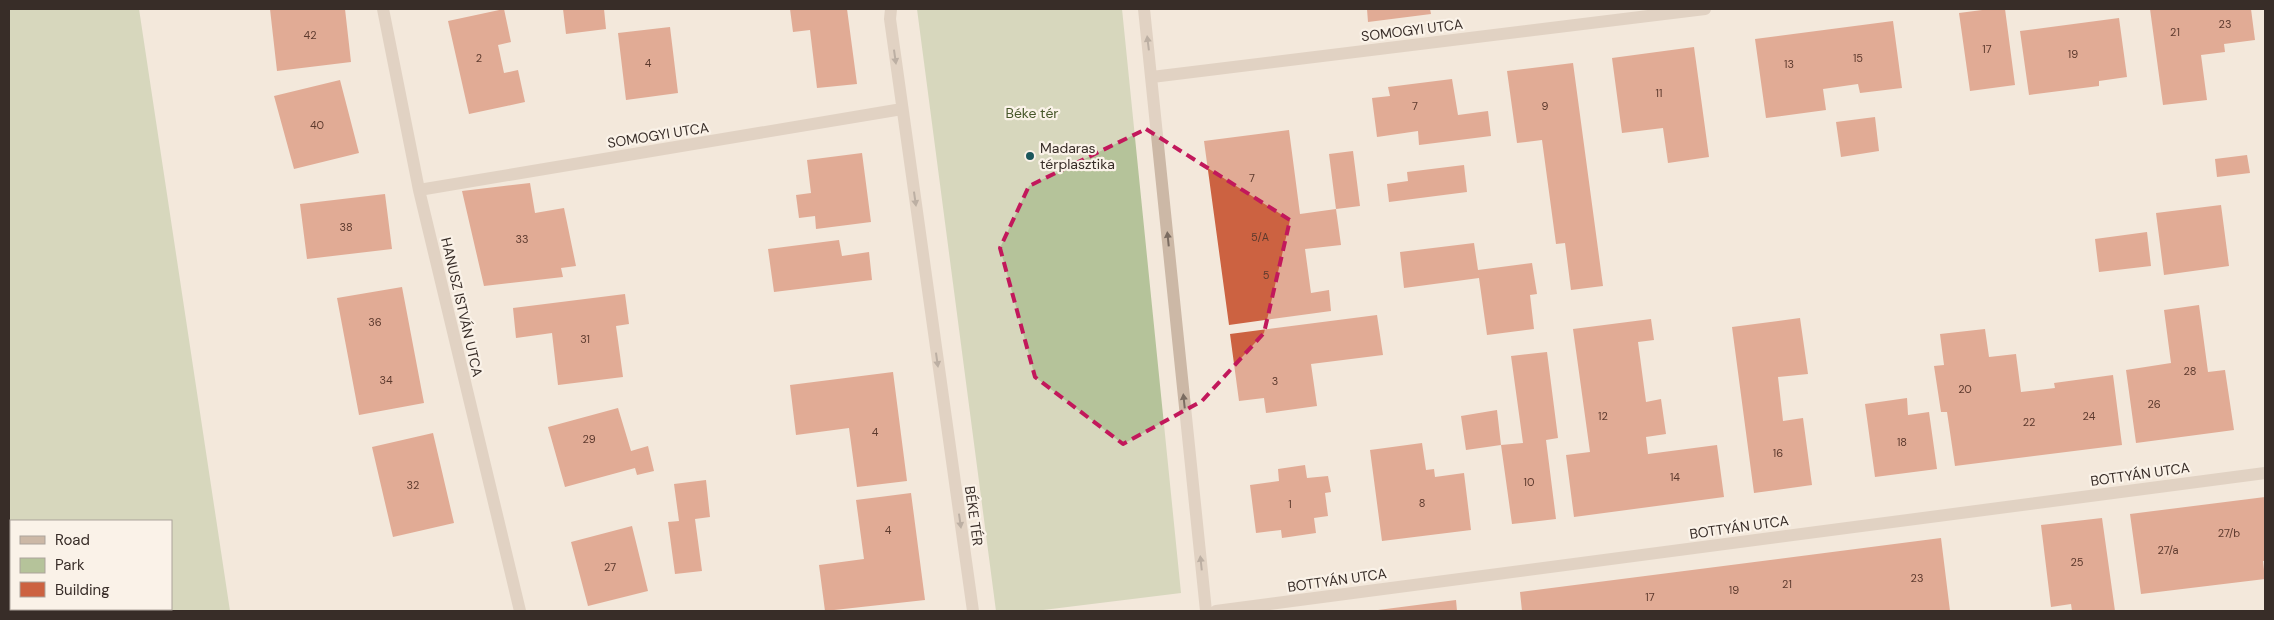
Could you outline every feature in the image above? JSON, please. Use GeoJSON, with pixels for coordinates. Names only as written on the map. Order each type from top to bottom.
{"type":"FeatureCollection","features":[{"type":"Feature","properties":{"kind":"street","name":"HANUSZ ISTVÁN UTCA"},"geometry":{"type":"LineString","coordinates":[[384,9],[419,190],[520,611]]}},
{"type":"Feature","properties":{"kind":"street","name":"BÉKE TÉR"},"geometry":{"type":"LineString","coordinates":[[891,9],[890,19],[902,110],[973,611]]}},
{"type":"Feature","properties":{"kind":"street"},"geometry":{"type":"LineString","coordinates":[[1144,9],[1206,611]]}},
{"type":"Feature","properties":{"kind":"street","name":"SOMOGYI UTCA"},"geometry":{"type":"LineString","coordinates":[[1152,77],[1705,9]]}},
{"type":"Feature","properties":{"kind":"street","name":"SOMOGYI UTCA"},"geometry":{"type":"LineString","coordinates":[[419,190],[902,110]]}},
{"type":"Feature","properties":{"kind":"street","name":"BOTTYÁN UTCA"},"geometry":{"type":"LineString","coordinates":[[1216,611],[2265,473]]}},
{"type":"Feature","properties":{"kind":"highlighted area"},"geometry":{"type":"Polygon","coordinates":[[[1146,129],[1290,220],[1264,333],[1202,401],[1123,444],[1035,377],[1000,248],[1029,186],[1146,129]]]}},
{"type":"Feature","properties":{"kind":"green space"},"geometry":{"type":"Polygon","coordinates":[[[9,9],[139,9],[230,611],[9,611],[9,9]]]}},
{"type":"Feature","properties":{"kind":"green space","name":"Béke tér"},"geometry":{"type":"Polygon","coordinates":[[[917,9],[1122,9],[1181,593],[1035,611],[996,611],[917,9]]]}},
{"type":"Feature","properties":{"kind":"building"},"geometry":{"type":"Polygon","coordinates":[[[270,9],[345,9],[351,62],[277,71],[270,9]]]}},
{"type":"Feature","properties":{"kind":"building"},"geometry":{"type":"Polygon","coordinates":[[[504,9],[511,42],[498,45],[504,73],[518,70],[525,102],[469,114],[448,21],[504,9]]]}},
{"type":"Feature","properties":{"kind":"building"},"geometry":{"type":"Polygon","coordinates":[[[563,9],[604,9],[606,29],[566,34],[563,9]]]}},
{"type":"Feature","properties":{"kind":"building"},"geometry":{"type":"Polygon","coordinates":[[[790,9],[847,9],[857,84],[817,88],[810,30],[793,32],[790,9]]]}},
{"type":"Feature","properties":{"kind":"building"},"geometry":{"type":"Polygon","coordinates":[[[1367,9],[1430,9],[1431,14],[1368,22],[1367,9]]]}},
{"type":"Feature","properties":{"kind":"building"},"geometry":{"type":"Polygon","coordinates":[[[2005,9],[2015,85],[1970,91],[1959,13],[2005,9]]]}},
{"type":"Feature","properties":{"kind":"building"},"geometry":{"type":"Polygon","coordinates":[[[2150,9],[2251,9],[2255,40],[2224,44],[2225,52],[2201,55],[2207,100],[2163,105],[2150,9]]]}},
{"type":"Feature","properties":{"kind":"building"},"geometry":{"type":"Polygon","coordinates":[[[2119,18],[2127,77],[2099,81],[2099,86],[2029,95],[2020,31],[2119,18]]]}},
{"type":"Feature","properties":{"kind":"building"},"geometry":{"type":"Polygon","coordinates":[[[1893,21],[1902,88],[1860,93],[1858,84],[1823,89],[1826,110],[1766,118],[1755,39],[1893,21]]]}},
{"type":"Feature","properties":{"kind":"building"},"geometry":{"type":"Polygon","coordinates":[[[670,27],[678,93],[626,100],[618,33],[670,27]]]}},
{"type":"Feature","properties":{"kind":"building"},"geometry":{"type":"Polygon","coordinates":[[[1694,47],[1709,157],[1668,163],[1663,128],[1622,133],[1612,58],[1694,47]]]}},
{"type":"Feature","properties":{"kind":"building"},"geometry":{"type":"Polygon","coordinates":[[[1573,63],[1603,286],[1571,290],[1565,243],[1556,244],[1542,140],[1517,143],[1507,71],[1573,63]]]}},
{"type":"Feature","properties":{"kind":"building"},"geometry":{"type":"Polygon","coordinates":[[[1452,79],[1458,115],[1488,111],[1491,136],[1419,145],[1418,131],[1377,137],[1372,98],[1390,96],[1388,87],[1452,79]]]}},
{"type":"Feature","properties":{"kind":"building"},"geometry":{"type":"Polygon","coordinates":[[[340,80],[359,153],[294,169],[274,96],[340,80]]]}},
{"type":"Feature","properties":{"kind":"building"},"geometry":{"type":"Polygon","coordinates":[[[1875,117],[1879,151],[1841,157],[1836,122],[1875,117]]]}},
{"type":"Feature","properties":{"kind":"building"},"geometry":{"type":"Polygon","coordinates":[[[1289,130],[1300,214],[1336,209],[1341,245],[1305,249],[1311,293],[1329,290],[1331,311],[1229,325],[1204,141],[1289,130]]]}},
{"type":"Feature","properties":{"kind":"building"},"geometry":{"type":"Polygon","coordinates":[[[1353,151],[1360,206],[1336,209],[1329,154],[1353,151]]]}},
{"type":"Feature","properties":{"kind":"building"},"geometry":{"type":"Polygon","coordinates":[[[862,153],[871,222],[816,229],[815,216],[799,218],[796,195],[811,193],[807,160],[862,153]]]}},
{"type":"Feature","properties":{"kind":"building"},"geometry":{"type":"Polygon","coordinates":[[[2247,155],[2250,173],[2217,177],[2215,159],[2247,155]]]}},
{"type":"Feature","properties":{"kind":"building"},"geometry":{"type":"Polygon","coordinates":[[[1464,165],[1467,192],[1389,202],[1387,184],[1408,181],[1407,172],[1464,165]]]}},
{"type":"Feature","properties":{"kind":"building"},"geometry":{"type":"Polygon","coordinates":[[[530,183],[535,213],[564,208],[576,266],[561,268],[563,277],[484,286],[462,191],[530,183]]]}},
{"type":"Feature","properties":{"kind":"building"},"geometry":{"type":"Polygon","coordinates":[[[385,194],[392,249],[307,259],[300,204],[385,194]]]}},
{"type":"Feature","properties":{"kind":"building"},"geometry":{"type":"Polygon","coordinates":[[[2221,205],[2229,266],[2164,275],[2156,213],[2221,205]]]}},
{"type":"Feature","properties":{"kind":"building"},"geometry":{"type":"Polygon","coordinates":[[[2147,232],[2151,266],[2099,272],[2095,239],[2147,232]]]}},
{"type":"Feature","properties":{"kind":"building"},"geometry":{"type":"Polygon","coordinates":[[[839,240],[842,256],[869,252],[872,280],[774,292],[768,249],[839,240]]]}},
{"type":"Feature","properties":{"kind":"building"},"geometry":{"type":"Polygon","coordinates":[[[1474,243],[1478,270],[1532,263],[1537,294],[1530,295],[1534,329],[1487,335],[1479,278],[1404,288],[1400,252],[1474,243]]]}},
{"type":"Feature","properties":{"kind":"building"},"geometry":{"type":"Polygon","coordinates":[[[402,287],[424,403],[359,415],[337,298],[402,287]]]}},
{"type":"Feature","properties":{"kind":"building"},"geometry":{"type":"Polygon","coordinates":[[[625,294],[629,324],[616,326],[623,377],[558,385],[552,333],[516,338],[513,308],[625,294]]]}},
{"type":"Feature","properties":{"kind":"building"},"geometry":{"type":"Polygon","coordinates":[[[2199,305],[2208,372],[2225,370],[2234,430],[2136,443],[2126,370],[2171,363],[2164,310],[2199,305]]]}},
{"type":"Feature","properties":{"kind":"building"},"geometry":{"type":"Polygon","coordinates":[[[1377,315],[1383,355],[1311,364],[1317,406],[1266,413],[1264,398],[1239,401],[1230,334],[1377,315]]]}},
{"type":"Feature","properties":{"kind":"building"},"geometry":{"type":"Polygon","coordinates":[[[1800,318],[1808,374],[1778,377],[1783,421],[1803,418],[1812,485],[1754,493],[1732,327],[1800,318]]]}},
{"type":"Feature","properties":{"kind":"building"},"geometry":{"type":"Polygon","coordinates":[[[1651,319],[1654,340],[1638,342],[1646,402],[1661,399],[1666,434],[1646,437],[1648,454],[1717,445],[1724,497],[1574,517],[1566,455],[1590,452],[1573,329],[1651,319]]]}},
{"type":"Feature","properties":{"kind":"building"},"geometry":{"type":"Polygon","coordinates":[[[1985,329],[1989,357],[2016,354],[2021,392],[2055,388],[2054,383],[2113,375],[2122,445],[1955,466],[1947,412],[1941,412],[1934,366],[1944,365],[1940,334],[1985,329]]]}},
{"type":"Feature","properties":{"kind":"building"},"geometry":{"type":"Polygon","coordinates":[[[1547,352],[1558,438],[1546,440],[1556,519],[1512,524],[1501,445],[1523,443],[1511,356],[1547,352]]]}},
{"type":"Feature","properties":{"kind":"building"},"geometry":{"type":"Polygon","coordinates":[[[893,372],[907,481],[857,487],[849,428],[796,435],[790,385],[893,372]]]}},
{"type":"Feature","properties":{"kind":"building"},"geometry":{"type":"Polygon","coordinates":[[[1907,398],[1908,415],[1929,412],[1937,469],[1875,477],[1865,404],[1907,398]]]}},
{"type":"Feature","properties":{"kind":"building"},"geometry":{"type":"Polygon","coordinates":[[[618,408],[631,451],[648,446],[654,471],[637,475],[635,468],[565,487],[548,427],[618,408]]]}},
{"type":"Feature","properties":{"kind":"building"},"geometry":{"type":"Polygon","coordinates":[[[1497,410],[1501,445],[1466,450],[1461,416],[1497,410]]]}},
{"type":"Feature","properties":{"kind":"building"},"geometry":{"type":"Polygon","coordinates":[[[433,433],[454,523],[393,537],[372,447],[433,433]]]}},
{"type":"Feature","properties":{"kind":"building"},"geometry":{"type":"Polygon","coordinates":[[[1422,443],[1426,470],[1434,469],[1435,477],[1464,473],[1471,530],[1382,541],[1370,450],[1422,443]]]}},
{"type":"Feature","properties":{"kind":"building"},"geometry":{"type":"Polygon","coordinates":[[[1305,465],[1307,478],[1328,476],[1331,492],[1325,493],[1328,516],[1314,518],[1316,533],[1282,538],[1281,530],[1256,533],[1250,485],[1279,481],[1278,469],[1305,465]]]}},
{"type":"Feature","properties":{"kind":"building"},"geometry":{"type":"Polygon","coordinates":[[[706,480],[710,517],[695,519],[702,571],[675,574],[668,522],[679,521],[674,484],[706,480]]]}},
{"type":"Feature","properties":{"kind":"building"},"geometry":{"type":"Polygon","coordinates":[[[911,493],[925,600],[825,611],[819,565],[864,559],[856,500],[911,493]]]}},
{"type":"Feature","properties":{"kind":"building"},"geometry":{"type":"Polygon","coordinates":[[[2265,497],[2265,561],[2263,561],[2265,579],[2141,594],[2130,514],[2265,497]]]}},
{"type":"Feature","properties":{"kind":"building"},"geometry":{"type":"Polygon","coordinates":[[[2102,518],[2115,611],[2072,611],[2071,604],[2051,607],[2041,525],[2102,518]]]}},
{"type":"Feature","properties":{"kind":"building"},"geometry":{"type":"Polygon","coordinates":[[[632,526],[648,591],[588,606],[571,542],[632,526]]]}},
{"type":"Feature","properties":{"kind":"building"},"geometry":{"type":"Polygon","coordinates":[[[1941,538],[1950,611],[1522,611],[1520,592],[1941,538]]]}},
{"type":"Feature","properties":{"kind":"building"},"geometry":{"type":"Polygon","coordinates":[[[1456,600],[1457,611],[1378,611],[1378,610],[1456,600]]]}},
{"type":"Feature","properties":{"kind":"place","name":"Madaras térplasztika"},"geometry":{"type":"Point","coordinates":[1030,156]}}]}
